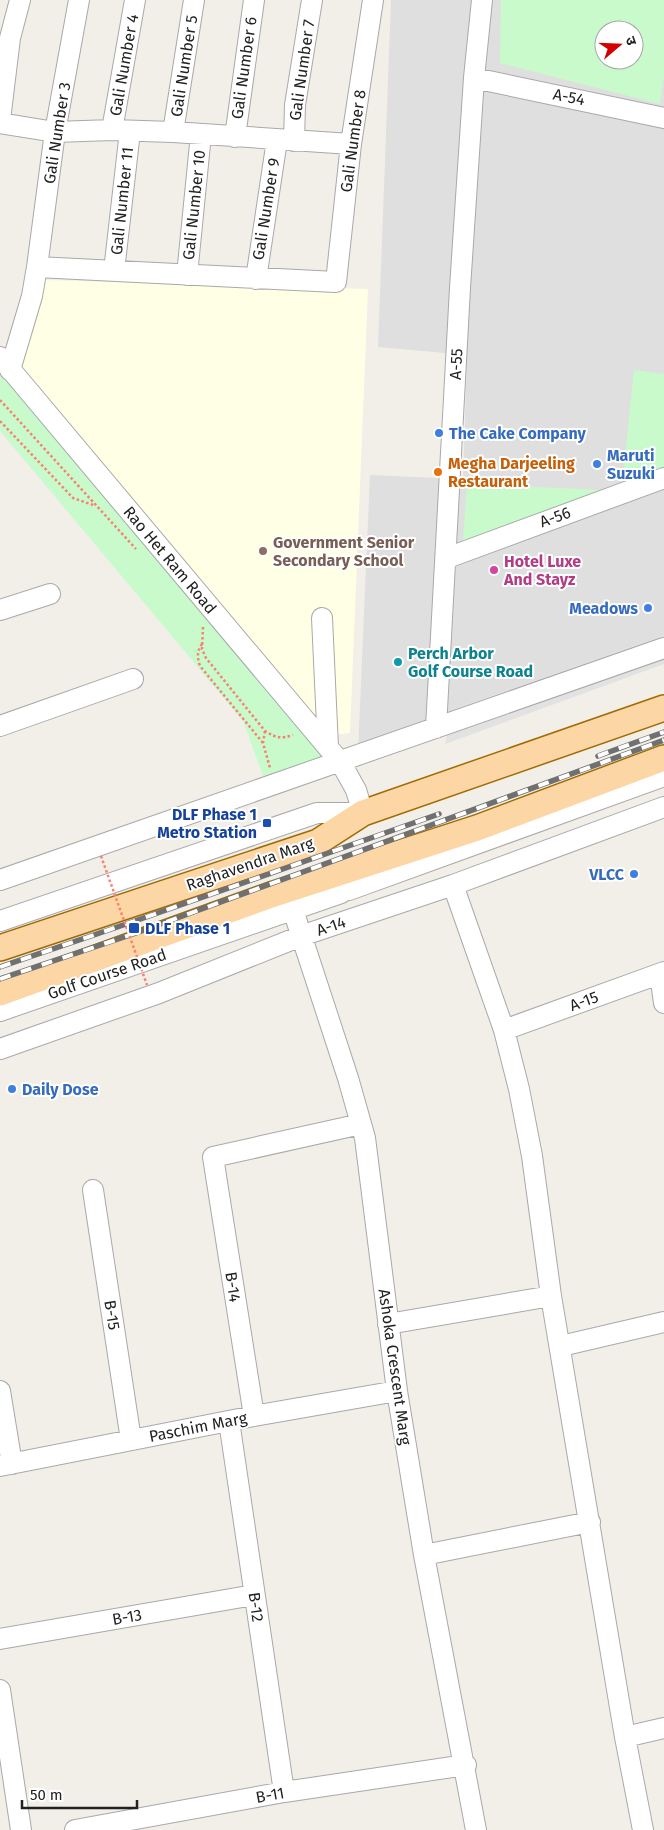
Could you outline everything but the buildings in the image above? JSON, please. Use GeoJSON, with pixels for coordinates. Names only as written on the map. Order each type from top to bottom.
{"type":"FeatureCollection","features":[{"type":"Feature","properties":{"kind":"main road","name":"Raghavendra Marg"},"geometry":{"type":"LineString","coordinates":[[0,948],[318,842],[362,813],[664,708]]}},
{"type":"Feature","properties":{"kind":"main road"},"geometry":{"type":"LineString","coordinates":[[0,993],[274,894],[477,828],[664,758]]}},
{"type":"Feature","properties":{"kind":"street"},"geometry":{"type":"LineString","coordinates":[[20,0],[10,38],[0,122],[55,132],[174,132],[351,144]]}},
{"type":"Feature","properties":{"kind":"street","name":"Gali Number 3"},"geometry":{"type":"LineString","coordinates":[[5,364],[32,296],[55,132],[79,0]]}},
{"type":"Feature","properties":{"kind":"street","name":"Gali Number 4"},"geometry":{"type":"LineString","coordinates":[[121,131],[135,0]]}},
{"type":"Feature","properties":{"kind":"street","name":"Gali Number 5"},"geometry":{"type":"LineString","coordinates":[[174,132],[194,0]]}},
{"type":"Feature","properties":{"kind":"street","name":"Gali Number 6"},"geometry":{"type":"LineString","coordinates":[[235,137],[254,0]]}},
{"type":"Feature","properties":{"kind":"street","name":"Gali Number 7"},"geometry":{"type":"LineString","coordinates":[[286,140],[296,105],[312,0]]}},
{"type":"Feature","properties":{"kind":"street","name":"Gali Number 8"},"geometry":{"type":"LineString","coordinates":[[256,279],[336,282],[351,144],[373,0]]}},
{"type":"Feature","properties":{"kind":"street","name":"A-55"},"geometry":{"type":"LineString","coordinates":[[436,728],[439,655],[447,558],[460,288],[474,78],[482,0]]}},
{"type":"Feature","properties":{"kind":"street","name":"A-54"},"geometry":{"type":"LineString","coordinates":[[474,78],[664,118]]}},
{"type":"Feature","properties":{"kind":"street","name":"Gali Number 11"},"geometry":{"type":"LineString","coordinates":[[114,271],[121,131]]}},
{"type":"Feature","properties":{"kind":"street","name":"Gali Number 10"},"geometry":{"type":"LineString","coordinates":[[187,276],[201,134]]}},
{"type":"Feature","properties":{"kind":"street","name":"Gali Number 9"},"geometry":{"type":"LineString","coordinates":[[256,279],[286,140]]}},
{"type":"Feature","properties":{"kind":"street"},"geometry":{"type":"LineString","coordinates":[[37,267],[256,279]]}},
{"type":"Feature","properties":{"kind":"street","name":"Rao Het Ram Road"},"geometry":{"type":"LineString","coordinates":[[5,364],[341,763],[356,790],[362,813]]}},
{"type":"Feature","properties":{"kind":"street","name":"A-56"},"geometry":{"type":"LineString","coordinates":[[447,558],[664,478]]}},
{"type":"Feature","properties":{"kind":"street"},"geometry":{"type":"LineString","coordinates":[[0,610],[50,594]]}},
{"type":"Feature","properties":{"kind":"street"},"geometry":{"type":"LineString","coordinates":[[322,618],[328,747]]}},
{"type":"Feature","properties":{"kind":"street"},"geometry":{"type":"LineString","coordinates":[[0,880],[275,784],[341,763],[664,648]]}},
{"type":"Feature","properties":{"kind":"street"},"geometry":{"type":"LineString","coordinates":[[0,726],[133,679]]}},
{"type":"Feature","properties":{"kind":"street"},"geometry":{"type":"LineString","coordinates":[[341,893],[664,776]]}},
{"type":"Feature","properties":{"kind":"street","name":"A-14"},"geometry":{"type":"LineString","coordinates":[[0,1049],[159,993],[302,936],[453,885],[664,807]]}},
{"type":"Feature","properties":{"kind":"street"},"geometry":{"type":"LineString","coordinates":[[0,921],[317,813],[362,813]]}},
{"type":"Feature","properties":{"kind":"street","name":"Golf Course Road"},"geometry":{"type":"LineString","coordinates":[[0,1011],[341,893],[373,862]]}},
{"type":"Feature","properties":{"kind":"street"},"geometry":{"type":"LineString","coordinates":[[453,885],[504,1030],[532,1156],[551,1296],[625,1736],[643,1830]]}},
{"type":"Feature","properties":{"kind":"street","name":"Ashoka Crescent Marg"},"geometry":{"type":"LineString","coordinates":[[293,910],[361,1124],[374,1196],[397,1391],[424,1555],[466,1765],[476,1830]]}},
{"type":"Feature","properties":{"kind":"street"},"geometry":{"type":"LineString","coordinates":[[662,973],[664,1003]]}},
{"type":"Feature","properties":{"kind":"street","name":"A-15"},"geometry":{"type":"LineString","coordinates":[[504,1030],[662,973]]}},
{"type":"Feature","properties":{"kind":"street","name":"B-14"},"geometry":{"type":"LineString","coordinates":[[254,1416],[212,1158],[361,1124]]}},
{"type":"Feature","properties":{"kind":"street","name":"B-15"},"geometry":{"type":"LineString","coordinates":[[93,1190],[131,1440]]}},
{"type":"Feature","properties":{"kind":"street"},"geometry":{"type":"LineString","coordinates":[[388,1324],[551,1296]]}},
{"type":"Feature","properties":{"kind":"street"},"geometry":{"type":"LineString","coordinates":[[560,1346],[664,1322]]}},
{"type":"Feature","properties":{"kind":"street"},"geometry":{"type":"LineString","coordinates":[[0,1391],[6,1465]]}},
{"type":"Feature","properties":{"kind":"street","name":"Paschim Marg"},"geometry":{"type":"LineString","coordinates":[[6,1465],[254,1416],[397,1391]]}},
{"type":"Feature","properties":{"kind":"street","name":"B-12"},"geometry":{"type":"LineString","coordinates":[[229,1421],[284,1792]]}},
{"type":"Feature","properties":{"kind":"street"},"geometry":{"type":"LineString","coordinates":[[424,1555],[590,1522]]}},
{"type":"Feature","properties":{"kind":"street","name":"B-13"},"geometry":{"type":"LineString","coordinates":[[0,1638],[254,1595]]}},
{"type":"Feature","properties":{"kind":"street"},"geometry":{"type":"LineString","coordinates":[[0,1690],[22,1830]]}},
{"type":"Feature","properties":{"kind":"street"},"geometry":{"type":"LineString","coordinates":[[625,1736],[664,1728]]}},
{"type":"Feature","properties":{"kind":"street","name":"B-11"},"geometry":{"type":"LineString","coordinates":[[75,1830],[284,1792],[466,1765]]}},
{"type":"Feature","properties":{"kind":"path"},"geometry":{"type":"LineString","coordinates":[[0,400],[94,506],[142,555]]}},
{"type":"Feature","properties":{"kind":"path"},"geometry":{"type":"LineString","coordinates":[[0,421],[73,498],[94,506]]}},
{"type":"Feature","properties":{"kind":"path"},"geometry":{"type":"LineString","coordinates":[[199,619],[203,628],[202,643],[206,658],[265,730],[275,738],[284,738],[300,732],[309,725]]}},
{"type":"Feature","properties":{"kind":"path"},"geometry":{"type":"LineString","coordinates":[[202,643],[198,650],[200,666],[263,743],[275,784]]}},
{"type":"Feature","properties":{"kind":"path"},"geometry":{"type":"LineString","coordinates":[[263,743],[265,730]]}},
{"type":"Feature","properties":{"kind":"path"},"geometry":{"type":"LineString","coordinates":[[101,856],[147,985]]}},
{"type":"Feature","properties":{"kind":"shaded area"},"geometry":{"type":"Polygon","coordinates":[[[391,0],[664,0],[664,644],[358,752],[370,475],[463,479],[467,355],[378,347],[391,0]]]}},
{"type":"Feature","properties":{"kind":"shaded area","name":"Government Senior Secondary School"},"geometry":{"type":"Polygon","coordinates":[[[44,280],[368,289],[350,733],[324,736],[17,369],[44,280]]]}},
{"type":"Feature","properties":{"kind":"shaded area"},"geometry":{"type":"Polygon","coordinates":[[[664,635],[664,664],[445,744],[453,709],[664,635]]]}},
{"type":"Feature","properties":{"kind":"green space"},"geometry":{"type":"Polygon","coordinates":[[[501,0],[664,0],[664,75],[660,104],[500,63],[501,0]]]}},
{"type":"Feature","properties":{"kind":"green space"},"geometry":{"type":"Polygon","coordinates":[[[0,370],[332,759],[263,776],[243,721],[0,431],[0,370]]]}},
{"type":"Feature","properties":{"kind":"green space"},"geometry":{"type":"Polygon","coordinates":[[[634,370],[664,374],[664,467],[622,486],[634,370]]]}},
{"type":"Feature","properties":{"kind":"green space"},"geometry":{"type":"Polygon","coordinates":[[[467,484],[602,490],[463,541],[467,484]]]}},
{"type":"Feature","properties":{"kind":"railway"},"geometry":{"type":"LineString","coordinates":[[598,756],[664,732]]}},
{"type":"Feature","properties":{"kind":"railway"},"geometry":{"type":"LineString","coordinates":[[0,979],[136,933],[664,740]]}},
{"type":"Feature","properties":{"kind":"railway"},"geometry":{"type":"LineString","coordinates":[[0,967],[439,814]]}},
{"type":"Feature","properties":{"kind":"place","name":"The Cake Company"},"geometry":{"type":"Point","coordinates":[439,433]}},
{"type":"Feature","properties":{"kind":"place","name":"Maruti Suzuki"},"geometry":{"type":"Point","coordinates":[597,464]}},
{"type":"Feature","properties":{"kind":"place","name":"Megha Darjeeling Restaurant"},"geometry":{"type":"Point","coordinates":[438,472]}},
{"type":"Feature","properties":{"kind":"place","name":"Government Senior Secondary School"},"geometry":{"type":"Point","coordinates":[263,551]}},
{"type":"Feature","properties":{"kind":"place","name":"Hotel Luxe And Stayz"},"geometry":{"type":"Point","coordinates":[494,570]}},
{"type":"Feature","properties":{"kind":"place","name":"Meadows"},"geometry":{"type":"Point","coordinates":[648,608]}},
{"type":"Feature","properties":{"kind":"place","name":"Perch Arbor Golf Course Road"},"geometry":{"type":"Point","coordinates":[398,662]}},
{"type":"Feature","properties":{"kind":"place","name":"DLF Phase 1 Metro Station"},"geometry":{"type":"Point","coordinates":[267,823]}},
{"type":"Feature","properties":{"kind":"place","name":"VLCC"},"geometry":{"type":"Point","coordinates":[634,874]}},
{"type":"Feature","properties":{"kind":"place","name":"DLF Phase 1"},"geometry":{"type":"Point","coordinates":[134,928]}},
{"type":"Feature","properties":{"kind":"place","name":"Daily Dose"},"geometry":{"type":"Point","coordinates":[12,1089]}}]}
